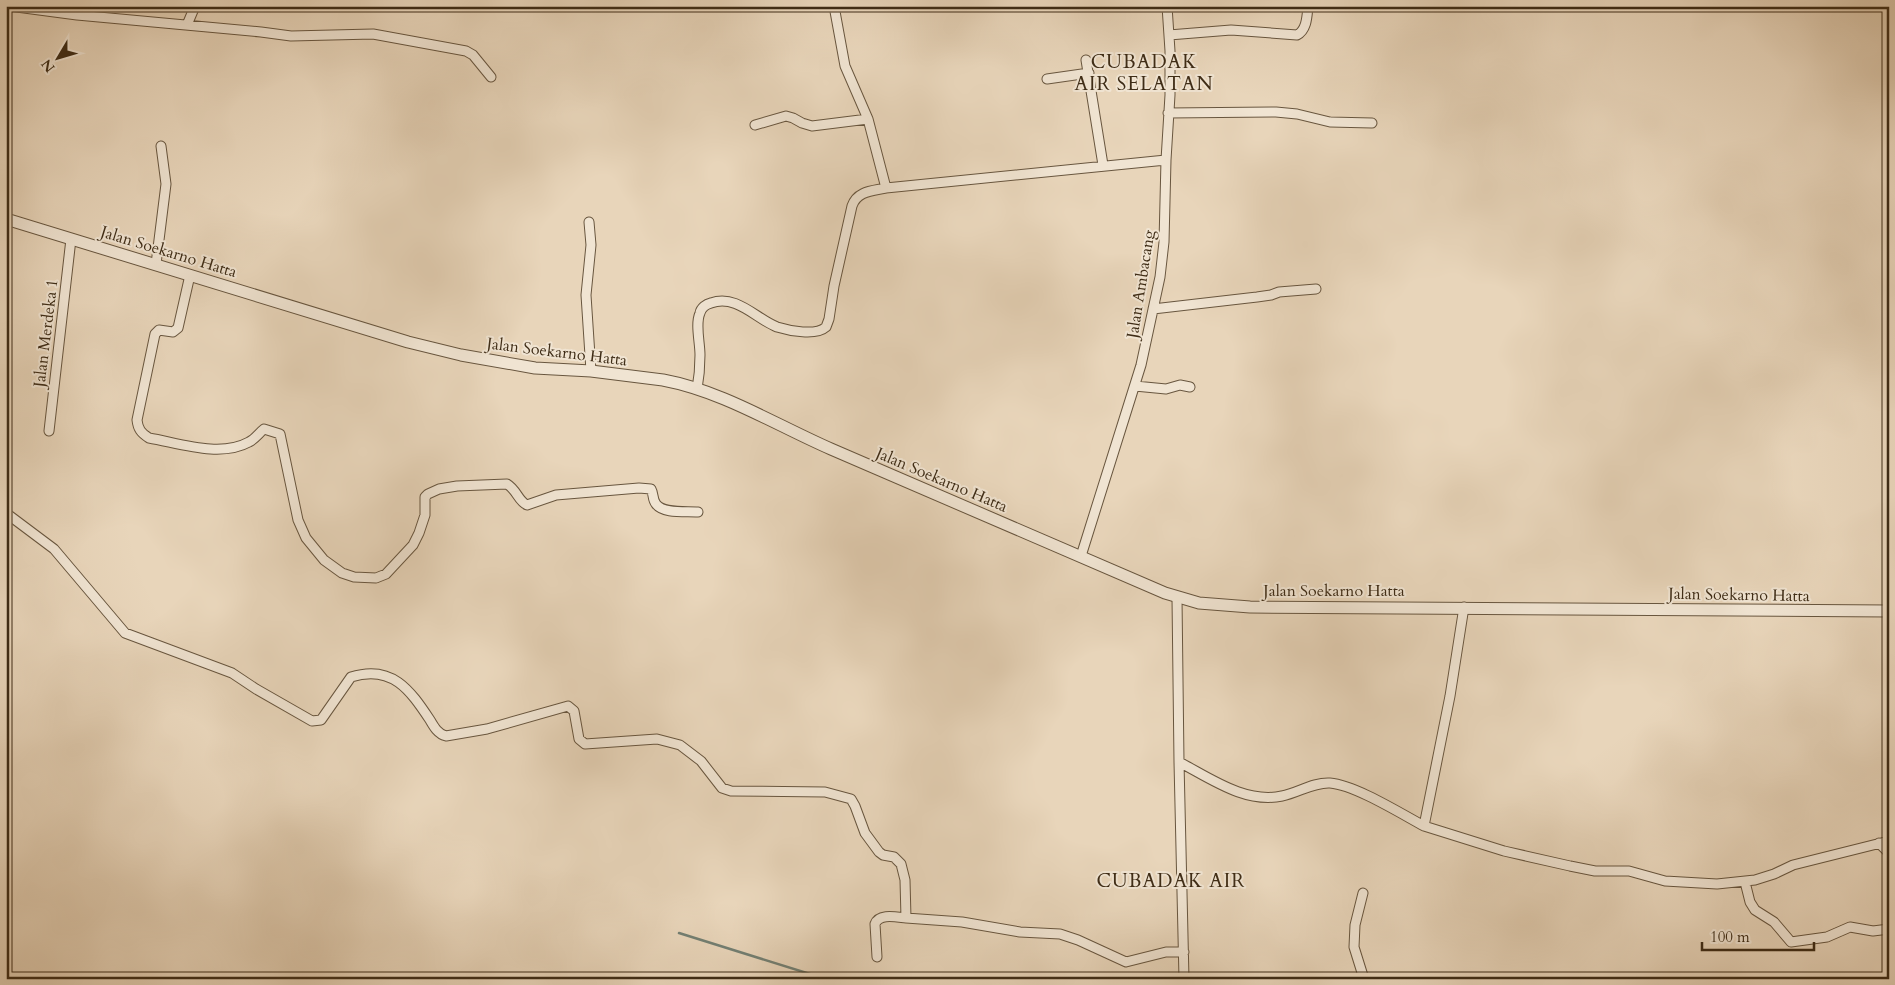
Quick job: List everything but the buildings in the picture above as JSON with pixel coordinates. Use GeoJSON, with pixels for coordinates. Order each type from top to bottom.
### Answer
{"type":"FeatureCollection","features":[{"type":"Feature","properties":{"kind":"street"},"geometry":{"type":"LineString","coordinates":[[9,6],[77,15],[291,36],[373,34],[466,51],[473,55],[491,77]]}},
{"type":"Feature","properties":{"kind":"street"},"geometry":{"type":"LineString","coordinates":[[187,25],[195,6]]}},
{"type":"Feature","properties":{"kind":"street"},"geometry":{"type":"LineString","coordinates":[[834,6],[848,75],[868,119],[886,188]]}},
{"type":"Feature","properties":{"kind":"street","name":"Jalan Ambacang"},"geometry":{"type":"LineString","coordinates":[[1081,556],[1135,386],[1153,309],[1164,242],[1170,95],[1170,35],[1167,6]]}},
{"type":"Feature","properties":{"kind":"street"},"geometry":{"type":"LineString","coordinates":[[1170,35],[1231,30],[1297,35],[1302,32],[1305,26],[1308,6]]}},
{"type":"Feature","properties":{"kind":"street"},"geometry":{"type":"LineString","coordinates":[[1086,60],[1103,165]]}},
{"type":"Feature","properties":{"kind":"street"},"geometry":{"type":"LineString","coordinates":[[1047,79],[1089,73]]}},
{"type":"Feature","properties":{"kind":"street"},"geometry":{"type":"LineString","coordinates":[[1168,113],[1276,112],[1298,114],[1330,122],[1372,123]]}},
{"type":"Feature","properties":{"kind":"street"},"geometry":{"type":"LineString","coordinates":[[755,125],[786,116],[802,124],[812,126],[868,119]]}},
{"type":"Feature","properties":{"kind":"street"},"geometry":{"type":"LineString","coordinates":[[156,264],[166,184],[162,146]]}},
{"type":"Feature","properties":{"kind":"street"},"geometry":{"type":"LineString","coordinates":[[697,389],[700,363],[700,312],[712,302],[736,303],[778,327],[795,330],[822,330],[826,327],[837,269],[854,200],[861,194],[886,188],[1166,160]]}},
{"type":"Feature","properties":{"kind":"street","name":"Jalan Soekarno Hatta"},"geometry":{"type":"LineString","coordinates":[[6,219],[408,342],[513,364],[663,380],[697,389],[1177,598],[1199,603],[1250,607],[1889,611]]}},
{"type":"Feature","properties":{"kind":"street"},"geometry":{"type":"LineString","coordinates":[[590,222],[592,245],[586,295],[591,371]]}},
{"type":"Feature","properties":{"kind":"street","name":"Jalan Merdeka 1"},"geometry":{"type":"LineString","coordinates":[[49,431],[71,239]]}},
{"type":"Feature","properties":{"kind":"street"},"geometry":{"type":"LineString","coordinates":[[190,275],[178,328],[173,332],[159,330],[155,334],[136,420],[138,428],[148,438],[202,448],[240,446],[252,441],[264,429],[280,434],[298,520],[306,538],[324,560],[342,573],[354,577],[376,578],[386,574],[413,545],[425,515],[425,497],[439,489],[457,486],[508,484],[514,488],[521,502],[527,505],[556,495],[639,488],[651,489],[654,494],[654,503],[660,508],[698,512]]}},
{"type":"Feature","properties":{"kind":"street"},"geometry":{"type":"LineString","coordinates":[[1153,309],[1264,296],[1279,292],[1316,289]]}},
{"type":"Feature","properties":{"kind":"street"},"geometry":{"type":"LineString","coordinates":[[1135,386],[1166,389],[1180,386],[1190,387]]}},
{"type":"Feature","properties":{"kind":"street"},"geometry":{"type":"LineString","coordinates":[[6,513],[54,549],[125,633],[227,670],[312,721],[321,720],[351,677],[372,673],[384,674],[396,680],[416,698],[441,735],[446,736],[487,729],[568,706],[574,711],[579,739],[586,744],[656,739],[680,745],[691,753],[726,790],[742,792],[825,792],[851,799],[856,806],[865,833],[879,852],[883,855],[897,858],[901,864],[905,880],[906,918]]}},
{"type":"Feature","properties":{"kind":"street"},"geometry":{"type":"LineString","coordinates":[[1177,598],[1184,979]]}},
{"type":"Feature","properties":{"kind":"street"},"geometry":{"type":"LineString","coordinates":[[1424,826],[1450,696],[1464,607]]}},
{"type":"Feature","properties":{"kind":"street"},"geometry":{"type":"LineString","coordinates":[[1179,762],[1237,792],[1254,797],[1274,798],[1292,794],[1314,785],[1339,784],[1363,794],[1424,826],[1504,851],[1595,871],[1629,871],[1676,882],[1717,884],[1745,882],[1774,874],[1793,865],[1889,841]]}},
{"type":"Feature","properties":{"kind":"street"},"geometry":{"type":"LineString","coordinates":[[1879,843],[1889,853]]}},
{"type":"Feature","properties":{"kind":"street"},"geometry":{"type":"LineString","coordinates":[[1745,882],[1750,902],[1755,910],[1774,922],[1791,942],[1827,938],[1850,927],[1873,931],[1889,929]]}},
{"type":"Feature","properties":{"kind":"street"},"geometry":{"type":"LineString","coordinates":[[1363,893],[1355,925],[1354,947],[1364,979]]}},
{"type":"Feature","properties":{"kind":"street"},"geometry":{"type":"LineString","coordinates":[[877,957],[875,924],[881,917],[962,922],[1020,932],[1060,934],[1078,940],[1126,962],[1166,952],[1184,952]]}},
{"type":"Feature","properties":{"kind":"waterway"},"geometry":{"type":"LineString","coordinates":[[679,933],[826,979]]}},
{"type":"Feature","properties":{"kind":"district","name":"CUBADAK AIR SELATAN"},"geometry":{"type":"Point","coordinates":[1144,72]}},
{"type":"Feature","properties":{"kind":"district","name":"CUBADAK AIR"},"geometry":{"type":"Point","coordinates":[1171,880]}}]}
